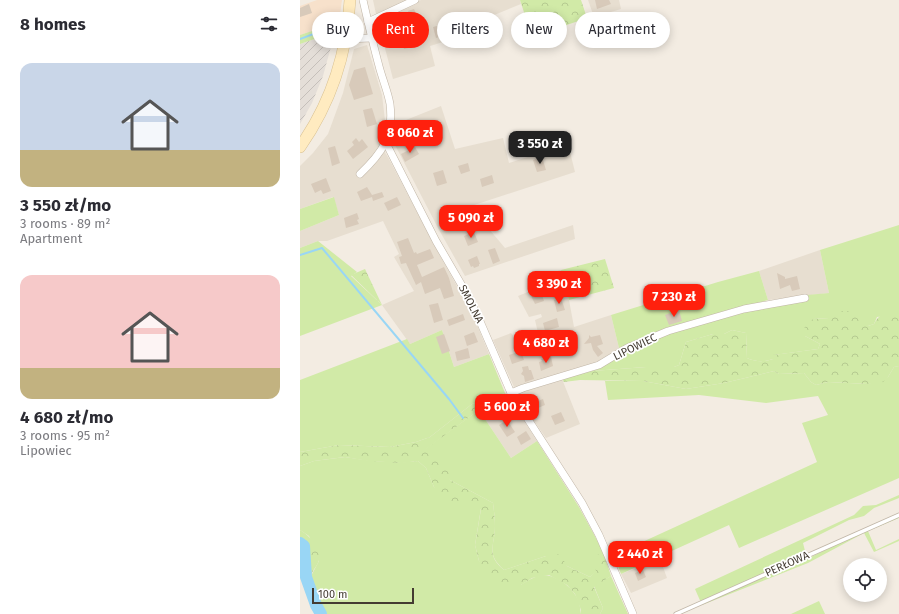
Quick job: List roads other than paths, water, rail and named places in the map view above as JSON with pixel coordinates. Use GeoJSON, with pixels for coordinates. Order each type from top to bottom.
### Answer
{"type":"FeatureCollection","features":[{"type":"Feature","properties":{"kind":"main road"},"geometry":{"type":"LineString","coordinates":[[349,12],[350,0]]}},
{"type":"Feature","properties":{"kind":"main road"},"geometry":{"type":"LineString","coordinates":[[300,147],[316,121],[332,88],[344,48]]}},
{"type":"Feature","properties":{"kind":"street"},"geometry":{"type":"LineString","coordinates":[[363,0],[372,38],[364,38]]}},
{"type":"Feature","properties":{"kind":"street"},"geometry":{"type":"LineString","coordinates":[[368,22],[415,0]]}},
{"type":"Feature","properties":{"kind":"street"},"geometry":{"type":"LineString","coordinates":[[360,174],[376,159],[386,143],[390,126],[390,104],[375,48]]}},
{"type":"Feature","properties":{"kind":"street","name":"SMOLNA"},"geometry":{"type":"LineString","coordinates":[[386,143],[436,241],[468,296],[511,393],[582,503],[599,535],[632,614]]}},
{"type":"Feature","properties":{"kind":"street","name":"LIPOWIEC"},"geometry":{"type":"LineString","coordinates":[[511,393],[599,365],[627,348],[668,331],[744,308],[805,298]]}},
{"type":"Feature","properties":{"kind":"lane","name":"PERŁOWA"},"geometry":{"type":"LineString","coordinates":[[676,614],[899,515]]}},
{"type":"Feature","properties":{"kind":"waterway"},"geometry":{"type":"LineString","coordinates":[[300,39],[312,34]]}},
{"type":"Feature","properties":{"kind":"waterway"},"geometry":{"type":"LineString","coordinates":[[300,255],[322,248],[449,399],[463,418]]}},
{"type":"Feature","properties":{"kind":"waterway"},"geometry":{"type":"LineString","coordinates":[[300,543],[304,546],[306,577],[316,605],[321,614]]}}]}
